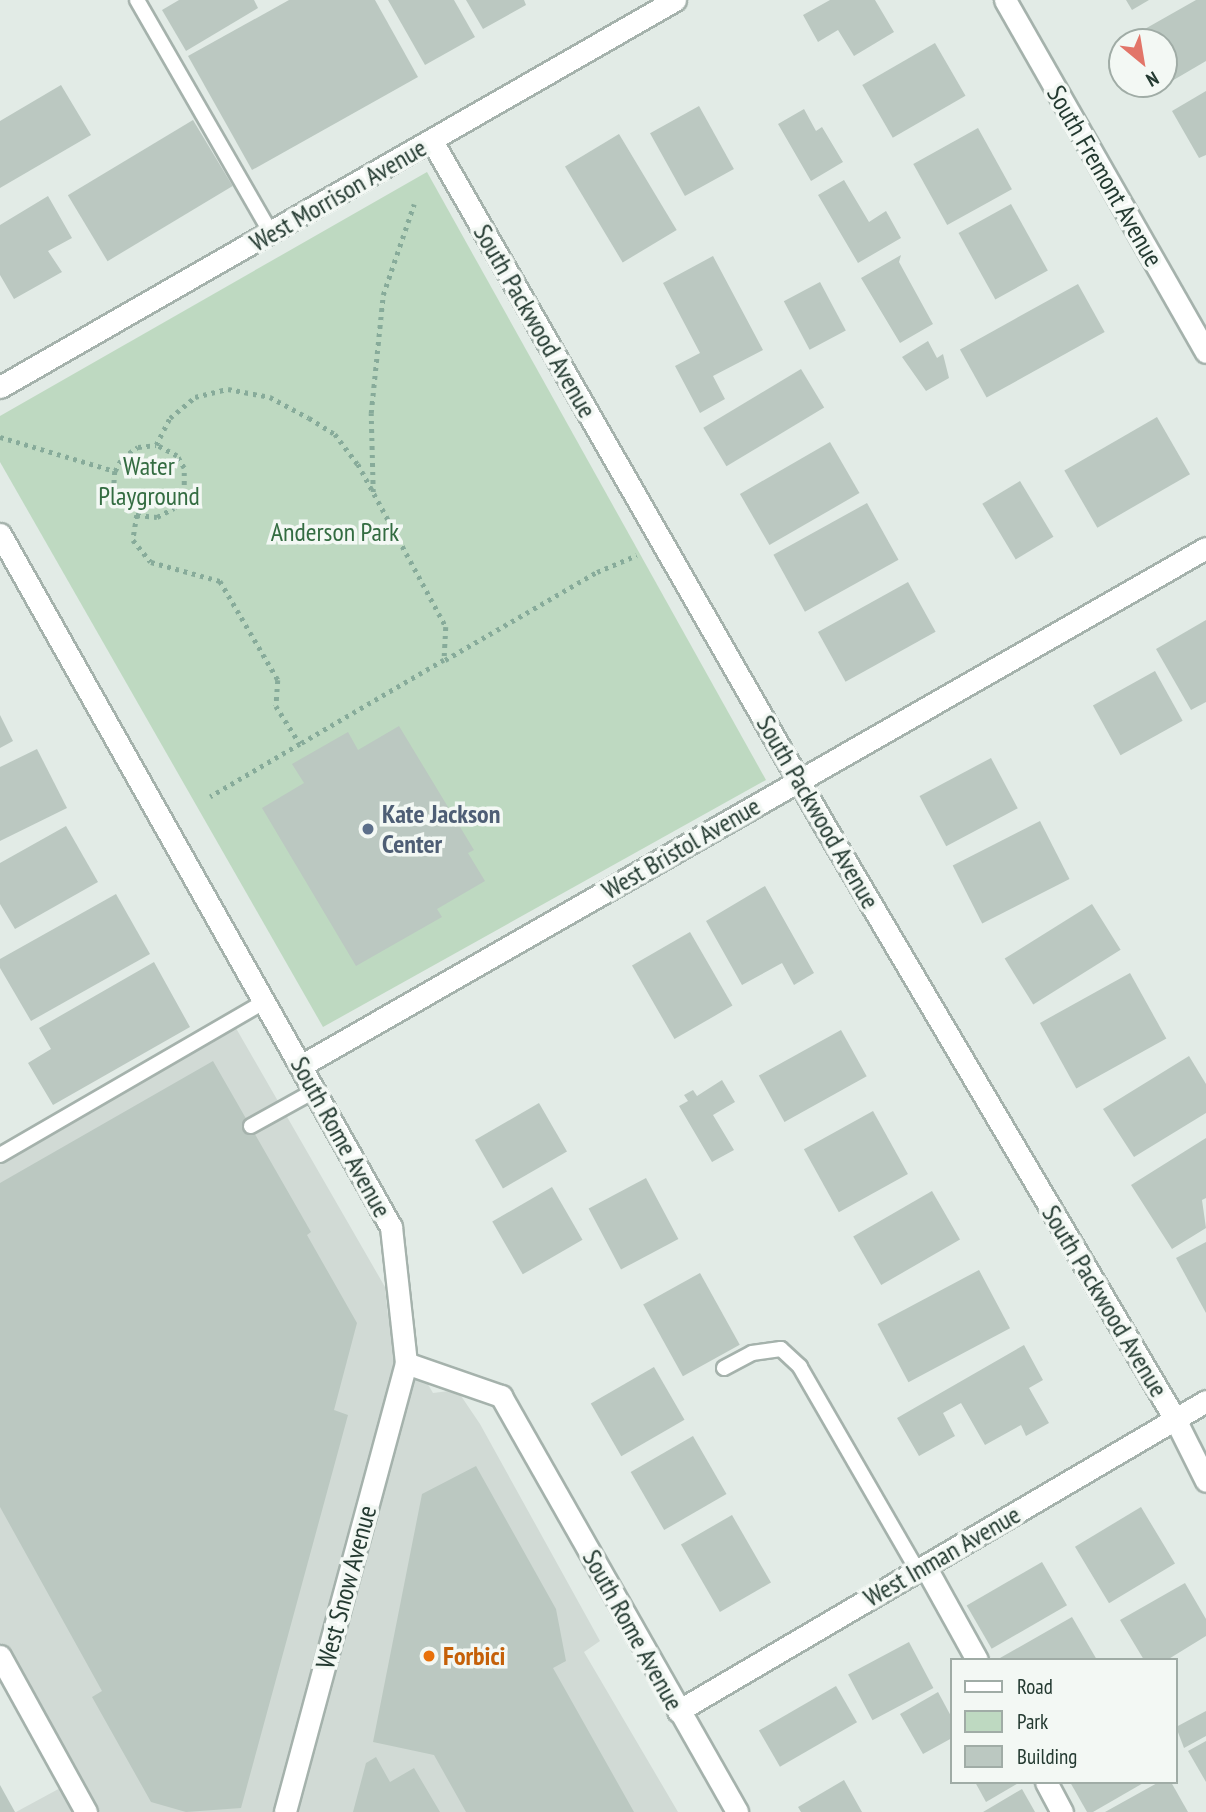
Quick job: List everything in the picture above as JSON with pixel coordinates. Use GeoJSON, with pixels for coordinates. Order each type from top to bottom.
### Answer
{"type":"FeatureCollection","features":[{"type":"Feature","properties":{"kind":"street","name":"West Morrison Avenue"},"geometry":{"type":"LineString","coordinates":[[0,387],[676,0]]}},
{"type":"Feature","properties":{"kind":"street","name":"South Fremont Avenue"},"geometry":{"type":"LineString","coordinates":[[1005,0],[1206,352]]}},
{"type":"Feature","properties":{"kind":"street","name":"South Packwood Avenue"},"geometry":{"type":"LineString","coordinates":[[432,141],[799,781],[1175,1419],[1206,1481]]}},
{"type":"Feature","properties":{"kind":"street","name":"South Rome Avenue"},"geometry":{"type":"LineString","coordinates":[[0,534],[266,1001],[391,1227],[406,1363],[501,1396],[737,1812]]}},
{"type":"Feature","properties":{"kind":"street","name":"West Bristol Avenue"},"geometry":{"type":"LineString","coordinates":[[302,1065],[1206,548]]}},
{"type":"Feature","properties":{"kind":"street","name":"West Snow Avenue"},"geometry":{"type":"LineString","coordinates":[[285,1812],[406,1363]]}},
{"type":"Feature","properties":{"kind":"street","name":"West Inman Avenue"},"geometry":{"type":"LineString","coordinates":[[678,1711],[1206,1401]]}},
{"type":"Feature","properties":{"kind":"street"},"geometry":{"type":"LineString","coordinates":[[921,1568],[976,1658]]}},
{"type":"Feature","properties":{"kind":"street"},"geometry":{"type":"LineString","coordinates":[[0,1656],[86,1812]]}},
{"type":"Feature","properties":{"kind":"street"},"geometry":{"type":"LineString","coordinates":[[1047,1784],[1062,1812]]}},
{"type":"Feature","properties":{"kind":"lane"},"geometry":{"type":"LineString","coordinates":[[140,1],[271,233]]}},
{"type":"Feature","properties":{"kind":"lane"},"geometry":{"type":"LineString","coordinates":[[0,1155],[266,1001]]}},
{"type":"Feature","properties":{"kind":"lane"},"geometry":{"type":"LineString","coordinates":[[251,1126],[316,1090]]}},
{"type":"Feature","properties":{"kind":"lane"},"geometry":{"type":"LineString","coordinates":[[724,1368],[752,1353],[781,1349],[800,1367],[921,1568]]}},
{"type":"Feature","properties":{"kind":"path"},"geometry":{"type":"LineString","coordinates":[[373,493],[371,413],[383,295],[414,204]]}},
{"type":"Feature","properties":{"kind":"path"},"geometry":{"type":"LineString","coordinates":[[156,445],[170,418],[195,397],[228,389],[270,397],[335,434],[373,493],[446,626],[444,660]]}},
{"type":"Feature","properties":{"kind":"path"},"geometry":{"type":"LineString","coordinates":[[0,437],[115,471]]}},
{"type":"Feature","properties":{"kind":"path"},"geometry":{"type":"LineString","coordinates":[[156,445],[177,456],[184,468],[184,492],[174,508],[157,517],[137,515],[122,504],[114,487],[115,471],[122,458],[138,446],[156,445]]}},
{"type":"Feature","properties":{"kind":"path"},"geometry":{"type":"LineString","coordinates":[[137,515],[133,540],[151,562],[220,581],[278,680],[276,706],[300,744]]}},
{"type":"Feature","properties":{"kind":"path"},"geometry":{"type":"LineString","coordinates":[[209,797],[597,572],[642,553]]}},
{"type":"Feature","properties":{"kind":"shaded area"},"geometry":{"type":"Polygon","coordinates":[[[233,1023],[385,1287],[388,1316],[433,1393],[457,1390],[480,1424],[600,1641],[584,1652],[678,1812],[16,1812],[64,1786],[0,1649],[0,1156],[233,1023]]]}},
{"type":"Feature","properties":{"kind":"green space","name":"Anderson Park"},"geometry":{"type":"Polygon","coordinates":[[[427,172],[766,780],[323,1027],[0,462],[0,416],[427,172]]]}},
{"type":"Feature","properties":{"kind":"building"},"geometry":{"type":"Polygon","coordinates":[[[179,0],[254,0],[258,8],[186,51],[162,10],[179,0]]]}},
{"type":"Feature","properties":{"kind":"building"},"geometry":{"type":"Polygon","coordinates":[[[289,0],[375,0],[418,77],[252,170],[188,56],[289,0]]]}},
{"type":"Feature","properties":{"kind":"building"},"geometry":{"type":"Polygon","coordinates":[[[388,0],[454,0],[475,37],[425,65],[388,0]]]}},
{"type":"Feature","properties":{"kind":"building"},"geometry":{"type":"Polygon","coordinates":[[[466,0],[524,0],[526,5],[483,29],[466,0]]]}},
{"type":"Feature","properties":{"kind":"building"},"geometry":{"type":"Polygon","coordinates":[[[830,0],[875,0],[894,32],[854,56],[838,30],[818,42],[803,15],[830,0]]]}},
{"type":"Feature","properties":{"kind":"building"},"geometry":{"type":"Polygon","coordinates":[[[1126,0],[1149,0],[1132,10],[1126,0]]]}},
{"type":"Feature","properties":{"kind":"building"},"geometry":{"type":"Polygon","coordinates":[[[1196,0],[1206,0],[1206,61],[1178,77],[1178,28],[1147,28],[1196,0]]]}},
{"type":"Feature","properties":{"kind":"building"},"geometry":{"type":"Polygon","coordinates":[[[935,43],[966,96],[893,138],[862,85],[935,43]]]}},
{"type":"Feature","properties":{"kind":"building"},"geometry":{"type":"Polygon","coordinates":[[[61,85],[91,135],[0,188],[0,121],[61,85]]]}},
{"type":"Feature","properties":{"kind":"building"},"geometry":{"type":"Polygon","coordinates":[[[1206,91],[1206,155],[1199,158],[1172,111],[1206,91]]]}},
{"type":"Feature","properties":{"kind":"building"},"geometry":{"type":"Polygon","coordinates":[[[699,106],[734,169],[685,196],[650,133],[699,106]]]}},
{"type":"Feature","properties":{"kind":"building"},"geometry":{"type":"Polygon","coordinates":[[[804,109],[816,131],[822,127],[843,162],[811,181],[778,124],[804,109]]]}},
{"type":"Feature","properties":{"kind":"building"},"geometry":{"type":"Polygon","coordinates":[[[193,120],[233,186],[108,261],[68,195],[193,120]]]}},
{"type":"Feature","properties":{"kind":"building"},"geometry":{"type":"Polygon","coordinates":[[[978,128],[1012,189],[947,225],[913,164],[978,128]]]}},
{"type":"Feature","properties":{"kind":"building"},"geometry":{"type":"Polygon","coordinates":[[[619,134],[677,230],[623,262],[565,166],[619,134]]]}},
{"type":"Feature","properties":{"kind":"building"},"geometry":{"type":"Polygon","coordinates":[[[844,180],[869,222],[886,211],[901,238],[858,263],[818,195],[844,180]]]}},
{"type":"Feature","properties":{"kind":"building"},"geometry":{"type":"Polygon","coordinates":[[[48,196],[72,238],[48,251],[62,272],[14,299],[0,275],[0,225],[48,196]]]}},
{"type":"Feature","properties":{"kind":"building"},"geometry":{"type":"Polygon","coordinates":[[[1011,204],[1048,270],[995,300],[959,233],[1011,204]]]}},
{"type":"Feature","properties":{"kind":"building"},"geometry":{"type":"Polygon","coordinates":[[[901,255],[899,262],[933,324],[900,343],[861,278],[901,255]]]}},
{"type":"Feature","properties":{"kind":"building"},"geometry":{"type":"Polygon","coordinates":[[[713,256],[763,350],[713,376],[725,399],[700,413],[675,366],[700,353],[663,283],[713,256]]]}},
{"type":"Feature","properties":{"kind":"building"},"geometry":{"type":"Polygon","coordinates":[[[820,282],[846,331],[810,350],[784,301],[820,282]]]}},
{"type":"Feature","properties":{"kind":"building"},"geometry":{"type":"Polygon","coordinates":[[[1078,284],[1105,332],[987,398],[960,349],[1078,284]]]}},
{"type":"Feature","properties":{"kind":"building"},"geometry":{"type":"Polygon","coordinates":[[[928,341],[937,358],[943,354],[949,378],[926,391],[902,357],[928,341]]]}},
{"type":"Feature","properties":{"kind":"building"},"geometry":{"type":"Polygon","coordinates":[[[801,369],[824,408],[726,466],[703,428],[801,369]]]}},
{"type":"Feature","properties":{"kind":"building"},"geometry":{"type":"Polygon","coordinates":[[[1157,417],[1190,474],[1097,528],[1064,470],[1157,417]]]}},
{"type":"Feature","properties":{"kind":"building"},"geometry":{"type":"Polygon","coordinates":[[[830,442],[860,493],[769,545],[740,494],[830,442]]]}},
{"type":"Feature","properties":{"kind":"building"},"geometry":{"type":"Polygon","coordinates":[[[1020,481],[1053,537],[1016,559],[982,504],[1020,481]]]}},
{"type":"Feature","properties":{"kind":"building"},"geometry":{"type":"Polygon","coordinates":[[[867,503],[899,560],[805,612],[773,555],[867,503]]]}},
{"type":"Feature","properties":{"kind":"building"},"geometry":{"type":"Polygon","coordinates":[[[908,582],[936,632],[846,682],[818,632],[908,582]]]}},
{"type":"Feature","properties":{"kind":"building"},"geometry":{"type":"Polygon","coordinates":[[[1206,620],[1206,702],[1191,710],[1156,649],[1206,620]]]}},
{"type":"Feature","properties":{"kind":"building"},"geometry":{"type":"Polygon","coordinates":[[[1155,671],[1183,721],[1121,755],[1093,705],[1155,671]]]}},
{"type":"Feature","properties":{"kind":"building"},"geometry":{"type":"Polygon","coordinates":[[[0,715],[13,741],[0,748],[0,715]]]}},
{"type":"Feature","properties":{"kind":"building","name":"Kate Jackson Center"},"geometry":{"type":"Polygon","coordinates":[[[399,726],[474,850],[468,853],[485,881],[437,909],[442,917],[356,966],[262,808],[304,783],[292,764],[348,732],[358,750],[399,726]]]}},
{"type":"Feature","properties":{"kind":"building"},"geometry":{"type":"Polygon","coordinates":[[[37,749],[67,808],[0,841],[0,767],[37,749]]]}},
{"type":"Feature","properties":{"kind":"building"},"geometry":{"type":"Polygon","coordinates":[[[991,758],[1018,808],[946,846],[919,796],[991,758]]]}},
{"type":"Feature","properties":{"kind":"building"},"geometry":{"type":"Polygon","coordinates":[[[1040,821],[1070,879],[982,923],[953,865],[1040,821]]]}},
{"type":"Feature","properties":{"kind":"building"},"geometry":{"type":"Polygon","coordinates":[[[66,826],[98,882],[15,929],[0,904],[0,863],[66,826]]]}},
{"type":"Feature","properties":{"kind":"building"},"geometry":{"type":"Polygon","coordinates":[[[765,886],[814,973],[794,985],[782,963],[742,985],[706,921],[765,886]]]}},
{"type":"Feature","properties":{"kind":"building"},"geometry":{"type":"Polygon","coordinates":[[[116,894],[150,954],[31,1021],[0,968],[0,959],[116,894]]]}},
{"type":"Feature","properties":{"kind":"building"},"geometry":{"type":"Polygon","coordinates":[[[1092,904],[1121,950],[1033,1004],[1005,959],[1092,904]]]}},
{"type":"Feature","properties":{"kind":"building"},"geometry":{"type":"Polygon","coordinates":[[[690,932],[732,1006],[674,1039],[632,966],[690,932]]]}},
{"type":"Feature","properties":{"kind":"building"},"geometry":{"type":"Polygon","coordinates":[[[154,962],[190,1027],[53,1105],[28,1063],[51,1049],[39,1028],[154,962]]]}},
{"type":"Feature","properties":{"kind":"building"},"geometry":{"type":"Polygon","coordinates":[[[1130,973],[1166,1039],[1076,1089],[1040,1023],[1130,973]]]}},
{"type":"Feature","properties":{"kind":"building"},"geometry":{"type":"Polygon","coordinates":[[[841,1030],[867,1076],[784,1122],[759,1076],[841,1030]]]}},
{"type":"Feature","properties":{"kind":"building"},"geometry":{"type":"Polygon","coordinates":[[[1189,1056],[1206,1084],[1206,1113],[1134,1157],[1103,1109],[1189,1056]]]}},
{"type":"Feature","properties":{"kind":"building"},"geometry":{"type":"Polygon","coordinates":[[[213,1061],[311,1232],[307,1235],[357,1323],[334,1410],[348,1415],[241,1808],[186,1812],[151,1802],[92,1697],[102,1691],[0,1507],[0,1183],[213,1061]]]}},
{"type":"Feature","properties":{"kind":"building"},"geometry":{"type":"Polygon","coordinates":[[[722,1080],[735,1102],[713,1115],[734,1150],[712,1162],[679,1106],[688,1101],[684,1095],[693,1090],[697,1096],[722,1080]]]}},
{"type":"Feature","properties":{"kind":"building"},"geometry":{"type":"Polygon","coordinates":[[[539,1103],[567,1151],[503,1188],[475,1140],[539,1103]]]}},
{"type":"Feature","properties":{"kind":"building"},"geometry":{"type":"Polygon","coordinates":[[[873,1111],[908,1174],[839,1212],[804,1149],[873,1111]]]}},
{"type":"Feature","properties":{"kind":"building"},"geometry":{"type":"Polygon","coordinates":[[[1206,1138],[1206,1198],[1202,1200],[1206,1228],[1172,1249],[1131,1185],[1206,1138]]]}},
{"type":"Feature","properties":{"kind":"building"},"geometry":{"type":"Polygon","coordinates":[[[646,1178],[678,1239],[621,1269],[589,1209],[646,1178]]]}},
{"type":"Feature","properties":{"kind":"building"},"geometry":{"type":"Polygon","coordinates":[[[552,1187],[582,1240],[523,1274],[492,1222],[552,1187]]]}},
{"type":"Feature","properties":{"kind":"building"},"geometry":{"type":"Polygon","coordinates":[[[932,1191],[960,1239],[881,1285],[853,1236],[932,1191]]]}},
{"type":"Feature","properties":{"kind":"building"},"geometry":{"type":"Polygon","coordinates":[[[1206,1242],[1206,1313],[1176,1258],[1206,1242]]]}},
{"type":"Feature","properties":{"kind":"building"},"geometry":{"type":"Polygon","coordinates":[[[979,1270],[1010,1328],[908,1382],[877,1324],[979,1270]]]}},
{"type":"Feature","properties":{"kind":"building"},"geometry":{"type":"Polygon","coordinates":[[[700,1273],[740,1345],[683,1376],[643,1305],[700,1273]]]}},
{"type":"Feature","properties":{"kind":"building"},"geometry":{"type":"Polygon","coordinates":[[[1024,1345],[1043,1380],[1029,1388],[1049,1423],[1026,1436],[1021,1425],[985,1445],[961,1403],[943,1413],[955,1436],[919,1456],[897,1418],[1024,1345]]]}},
{"type":"Feature","properties":{"kind":"building"},"geometry":{"type":"Polygon","coordinates":[[[654,1367],[684,1420],[621,1456],[591,1404],[654,1367]]]}},
{"type":"Feature","properties":{"kind":"building"},"geometry":{"type":"Polygon","coordinates":[[[693,1436],[726,1494],[664,1530],[631,1472],[693,1436]]]}},
{"type":"Feature","properties":{"kind":"building"},"geometry":{"type":"Polygon","coordinates":[[[476,1466],[556,1609],[566,1661],[553,1668],[634,1812],[466,1812],[434,1755],[373,1742],[422,1494],[476,1466]]]}},
{"type":"Feature","properties":{"kind":"building"},"geometry":{"type":"Polygon","coordinates":[[[1141,1507],[1175,1564],[1109,1603],[1075,1547],[1141,1507]]]}},
{"type":"Feature","properties":{"kind":"building"},"geometry":{"type":"Polygon","coordinates":[[[732,1515],[771,1583],[720,1612],[681,1544],[732,1515]]]}},
{"type":"Feature","properties":{"kind":"building"},"geometry":{"type":"Polygon","coordinates":[[[1042,1562],[1067,1605],[992,1649],[967,1606],[1042,1562]]]}},
{"type":"Feature","properties":{"kind":"building"},"geometry":{"type":"Polygon","coordinates":[[[1185,1583],[1206,1619],[1206,1636],[1170,1658],[1143,1658],[1120,1620],[1185,1583]]]}},
{"type":"Feature","properties":{"kind":"building"},"geometry":{"type":"Polygon","coordinates":[[[1072,1617],[1096,1658],[1000,1658],[1072,1617]]]}},
{"type":"Feature","properties":{"kind":"building"},"geometry":{"type":"Polygon","coordinates":[[[909,1642],[933,1688],[872,1720],[848,1674],[909,1642]]]}},
{"type":"Feature","properties":{"kind":"building"},"geometry":{"type":"Polygon","coordinates":[[[836,1686],[857,1722],[780,1767],[759,1730],[836,1686]]]}},
{"type":"Feature","properties":{"kind":"building"},"geometry":{"type":"Polygon","coordinates":[[[938,1692],[950,1714],[950,1739],[923,1754],[900,1714],[938,1692]]]}},
{"type":"Feature","properties":{"kind":"building"},"geometry":{"type":"Polygon","coordinates":[[[1206,1711],[1206,1736],[1184,1748],[1178,1726],[1206,1711]]]}},
{"type":"Feature","properties":{"kind":"building"},"geometry":{"type":"Polygon","coordinates":[[[1206,1741],[1206,1782],[1188,1751],[1206,1741]]]}},
{"type":"Feature","properties":{"kind":"building"},"geometry":{"type":"Polygon","coordinates":[[[376,1757],[390,1782],[414,1768],[440,1812],[353,1812],[366,1763],[376,1757]]]}},
{"type":"Feature","properties":{"kind":"building"},"geometry":{"type":"Polygon","coordinates":[[[844,1780],[862,1812],[801,1812],[798,1807],[844,1780]]]}},
{"type":"Feature","properties":{"kind":"building"},"geometry":{"type":"Polygon","coordinates":[[[976,1784],[1017,1784],[986,1802],[976,1784]]]}},
{"type":"Feature","properties":{"kind":"building"},"geometry":{"type":"Polygon","coordinates":[[[1071,1784],[1142,1784],[1093,1812],[1087,1812],[1071,1784]]]}},
{"type":"Feature","properties":{"kind":"building"},"geometry":{"type":"Polygon","coordinates":[[[1155,1784],[1172,1784],[1188,1812],[1105,1812],[1155,1784]]]}},
{"type":"Feature","properties":{"kind":"building"},"geometry":{"type":"Polygon","coordinates":[[[0,1785],[15,1812],[0,1812],[0,1785]]]}},
{"type":"Feature","properties":{"kind":"building"},"geometry":{"type":"Polygon","coordinates":[[[1022,1789],[1035,1812],[983,1812],[1022,1789]]]}},
{"type":"Feature","properties":{"kind":"place","name":"Kate Jackson Center"},"geometry":{"type":"Point","coordinates":[368,829]}},
{"type":"Feature","properties":{"kind":"place","name":"Forbici"},"geometry":{"type":"Point","coordinates":[429,1656]}},
{"type":"Feature","properties":{"kind":"park label","name":"Water Playground"},"geometry":{"type":"Point","coordinates":[149,481]}}]}
